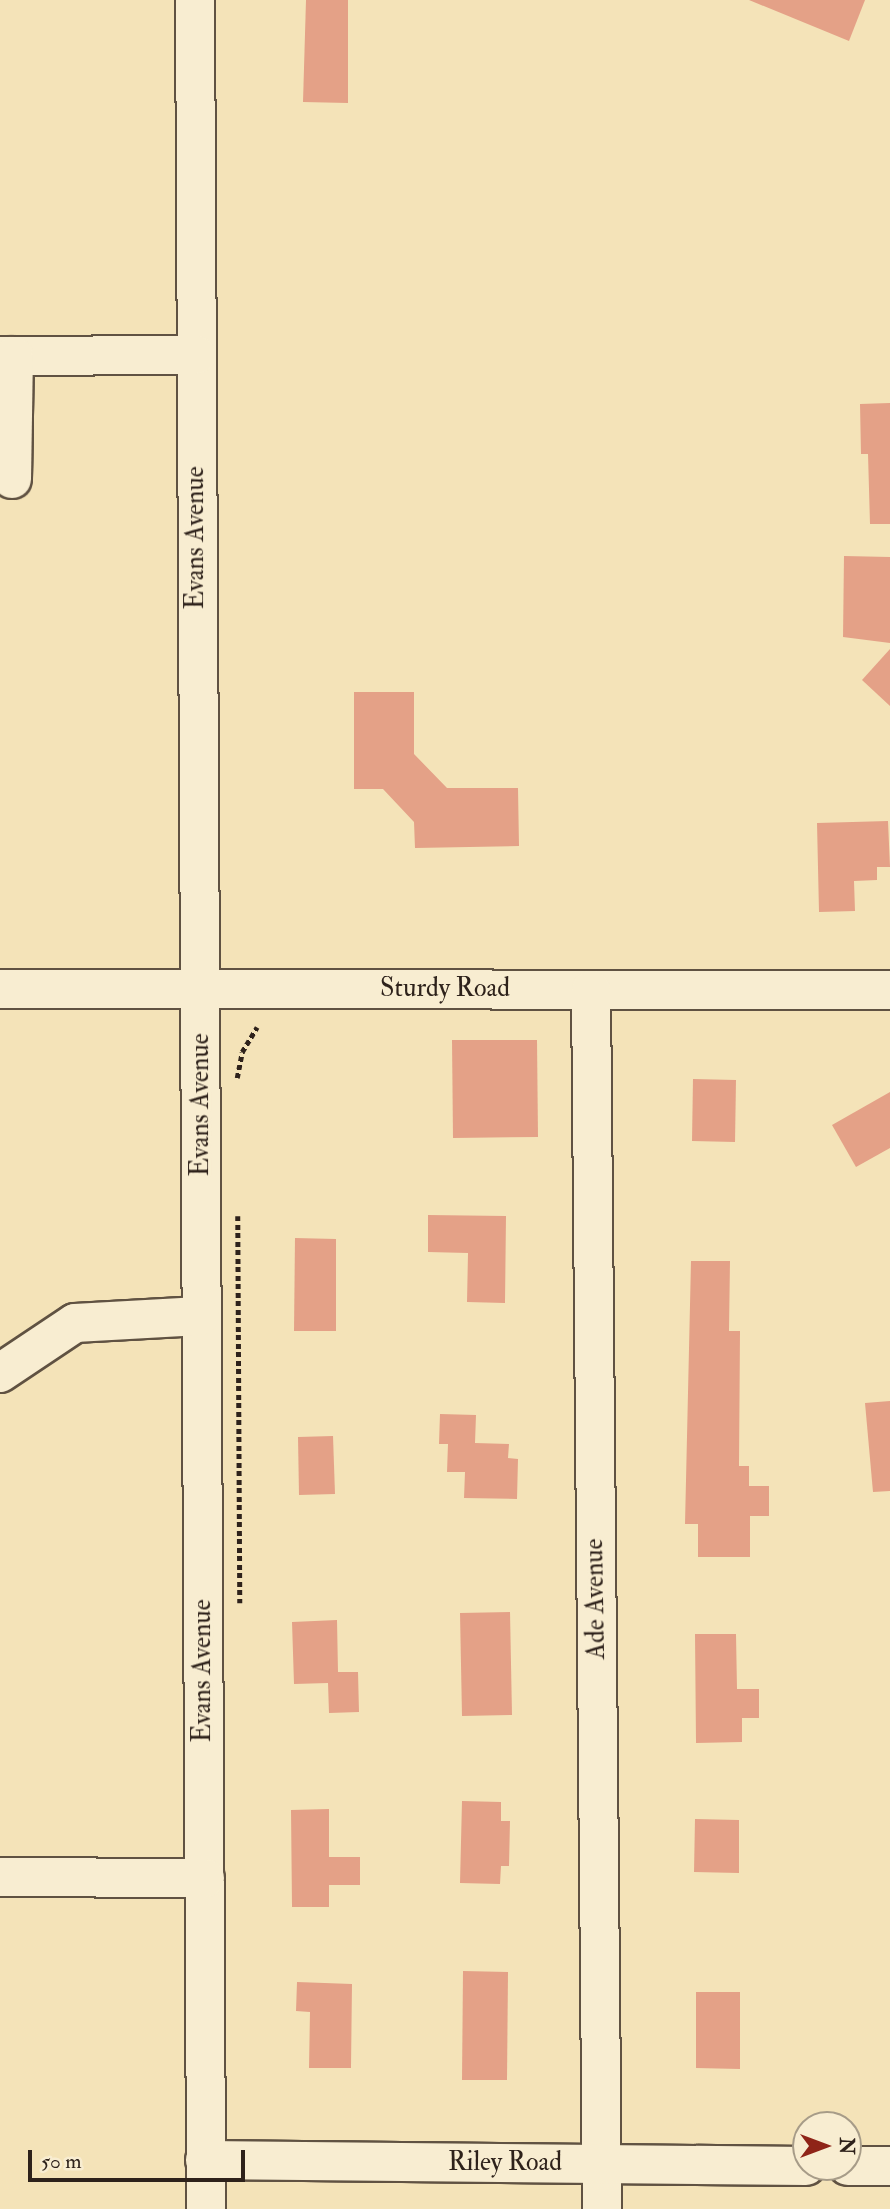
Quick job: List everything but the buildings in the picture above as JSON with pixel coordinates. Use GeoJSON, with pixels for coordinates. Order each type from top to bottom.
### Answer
{"type":"FeatureCollection","features":[{"type":"Feature","properties":{"kind":"street","name":"Evans Avenue"},"geometry":{"type":"LineString","coordinates":[[195,0],[206,2209]]}},
{"type":"Feature","properties":{"kind":"street"},"geometry":{"type":"LineString","coordinates":[[12,479],[7,356],[196,355]]}},
{"type":"Feature","properties":{"kind":"street","name":"Sturdy Road"},"geometry":{"type":"LineString","coordinates":[[0,989],[890,990]]}},
{"type":"Feature","properties":{"kind":"street","name":"Ade Avenue"},"geometry":{"type":"LineString","coordinates":[[591,990],[602,2209]]}},
{"type":"Feature","properties":{"kind":"street"},"geometry":{"type":"LineString","coordinates":[[0,1373],[75,1323],[200,1316]]}},
{"type":"Feature","properties":{"kind":"street"},"geometry":{"type":"LineString","coordinates":[[0,1877],[205,1878]]}},
{"type":"Feature","properties":{"kind":"street","name":"Riley Road"},"geometry":{"type":"LineString","coordinates":[[205,2160],[792,2166]]}},
{"type":"Feature","properties":{"kind":"street"},"geometry":{"type":"LineString","coordinates":[[862,2166],[890,2166]]}}]}
